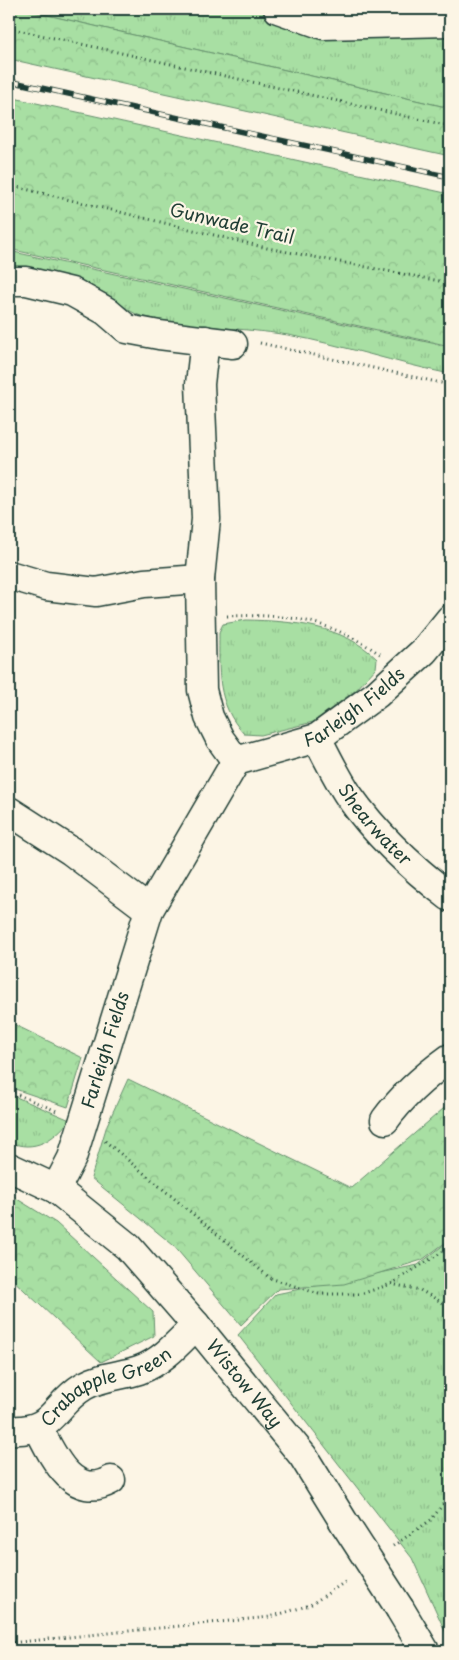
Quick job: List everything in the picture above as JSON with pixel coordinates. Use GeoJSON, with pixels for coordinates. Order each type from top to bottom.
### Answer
{"type":"FeatureCollection","features":[{"type":"Feature","properties":{"kind":"street"},"geometry":{"type":"LineString","coordinates":[[278,9],[323,25],[450,22]]}},
{"type":"Feature","properties":{"kind":"street"},"geometry":{"type":"LineString","coordinates":[[9,281],[26,281],[72,292],[106,312],[127,329],[159,336],[233,344]]}},
{"type":"Feature","properties":{"kind":"street"},"geometry":{"type":"LineString","coordinates":[[205,340],[200,384],[206,519],[200,579],[202,690],[209,717],[220,739],[236,761]]}},
{"type":"Feature","properties":{"kind":"street"},"geometry":{"type":"LineString","coordinates":[[9,575],[46,586],[96,592],[144,583],[200,579]]}},
{"type":"Feature","properties":{"kind":"street","name":"Farleigh Fields"},"geometry":{"type":"LineString","coordinates":[[56,1190],[72,1158],[149,910],[236,761],[317,738],[377,694],[424,652],[450,619]]}},
{"type":"Feature","properties":{"kind":"street","name":"Shearwater"},"geometry":{"type":"LineString","coordinates":[[317,738],[349,795],[381,835],[412,868],[450,897]]}},
{"type":"Feature","properties":{"kind":"street"},"geometry":{"type":"LineString","coordinates":[[9,811],[71,851],[149,910]]}},
{"type":"Feature","properties":{"kind":"street"},"geometry":{"type":"LineString","coordinates":[[385,1120],[411,1090],[430,1072],[450,1058]]}},
{"type":"Feature","properties":{"kind":"street","name":"Wistow Way"},"geometry":{"type":"LineString","coordinates":[[9,1167],[56,1190],[128,1247],[196,1325],[303,1456],[400,1608],[425,1651]]}},
{"type":"Feature","properties":{"kind":"street","name":"Crabapple Green"},"geometry":{"type":"LineString","coordinates":[[9,1430],[32,1430],[45,1424],[63,1404],[85,1386],[98,1380],[131,1373],[153,1364],[196,1325]]}},
{"type":"Feature","properties":{"kind":"street"},"geometry":{"type":"LineString","coordinates":[[38,1427],[54,1458],[71,1478],[92,1486],[102,1485],[111,1480]]}},
{"type":"Feature","properties":{"kind":"path"},"geometry":{"type":"LineString","coordinates":[[9,28],[450,126]]}},
{"type":"Feature","properties":{"kind":"path","name":"Gunwade Trail"},"geometry":{"type":"LineString","coordinates":[[9,185],[267,248],[450,283]]}},
{"type":"Feature","properties":{"kind":"path"},"geometry":{"type":"LineString","coordinates":[[233,344],[254,341],[450,384]]}},
{"type":"Feature","properties":{"kind":"path"},"geometry":{"type":"LineString","coordinates":[[202,615],[217,617],[258,615],[310,620],[354,637],[380,654],[401,672]]}},
{"type":"Feature","properties":{"kind":"path"},"geometry":{"type":"LineString","coordinates":[[9,1091],[60,1112]]}},
{"type":"Feature","properties":{"kind":"path"},"geometry":{"type":"LineString","coordinates":[[102,1139],[270,1278],[319,1294],[360,1294],[391,1284],[450,1247]]}},
{"type":"Feature","properties":{"kind":"path"},"geometry":{"type":"LineString","coordinates":[[391,1284],[420,1290],[450,1307]]}},
{"type":"Feature","properties":{"kind":"path"},"geometry":{"type":"LineString","coordinates":[[393,1546],[432,1520],[450,1495]]}},
{"type":"Feature","properties":{"kind":"path"},"geometry":{"type":"LineString","coordinates":[[9,1643],[270,1617],[310,1605],[348,1580]]}},
{"type":"Feature","properties":{"kind":"green space"},"geometry":{"type":"Polygon","coordinates":[[[9,9],[21,9],[450,108],[450,156],[9,59],[9,9]]]}},
{"type":"Feature","properties":{"kind":"green space"},"geometry":{"type":"Polygon","coordinates":[[[21,9],[450,9],[450,108],[21,9]]]}},
{"type":"Feature","properties":{"kind":"green space"},"geometry":{"type":"Polygon","coordinates":[[[9,97],[450,194],[450,346],[9,249],[9,97]]]}},
{"type":"Feature","properties":{"kind":"green space"},"geometry":{"type":"Polygon","coordinates":[[[9,251],[450,347],[450,374],[288,335],[178,323],[141,316],[132,312],[115,299],[84,284],[51,275],[16,269],[9,265],[9,251]]]}},
{"type":"Feature","properties":{"kind":"green space"},"geometry":{"type":"Polygon","coordinates":[[[246,620],[299,624],[333,632],[349,639],[377,659],[376,668],[356,690],[313,722],[261,735],[244,734],[228,711],[224,699],[220,674],[219,632],[223,624],[246,620]]]}},
{"type":"Feature","properties":{"kind":"green space"},"geometry":{"type":"Polygon","coordinates":[[[9,1022],[83,1058],[68,1107],[9,1087],[9,1022]]]}},
{"type":"Feature","properties":{"kind":"green space"},"geometry":{"type":"Polygon","coordinates":[[[128,1079],[351,1188],[450,1103],[450,1239],[422,1260],[344,1284],[278,1289],[241,1325],[173,1245],[91,1178],[107,1125],[128,1079]]]}},
{"type":"Feature","properties":{"kind":"green space"},"geometry":{"type":"Polygon","coordinates":[[[9,1094],[70,1120],[43,1143],[27,1146],[9,1142],[9,1094]]]}},
{"type":"Feature","properties":{"kind":"green space"},"geometry":{"type":"Polygon","coordinates":[[[9,1194],[56,1223],[153,1312],[154,1336],[101,1362],[9,1276],[9,1194]]]}},
{"type":"Feature","properties":{"kind":"green space"},"geometry":{"type":"Polygon","coordinates":[[[450,1240],[450,1642],[412,1558],[238,1335],[276,1294],[418,1265],[450,1240]]]}},
{"type":"Feature","properties":{"kind":"railway"},"geometry":{"type":"LineString","coordinates":[[9,81],[450,177]]}}]}
